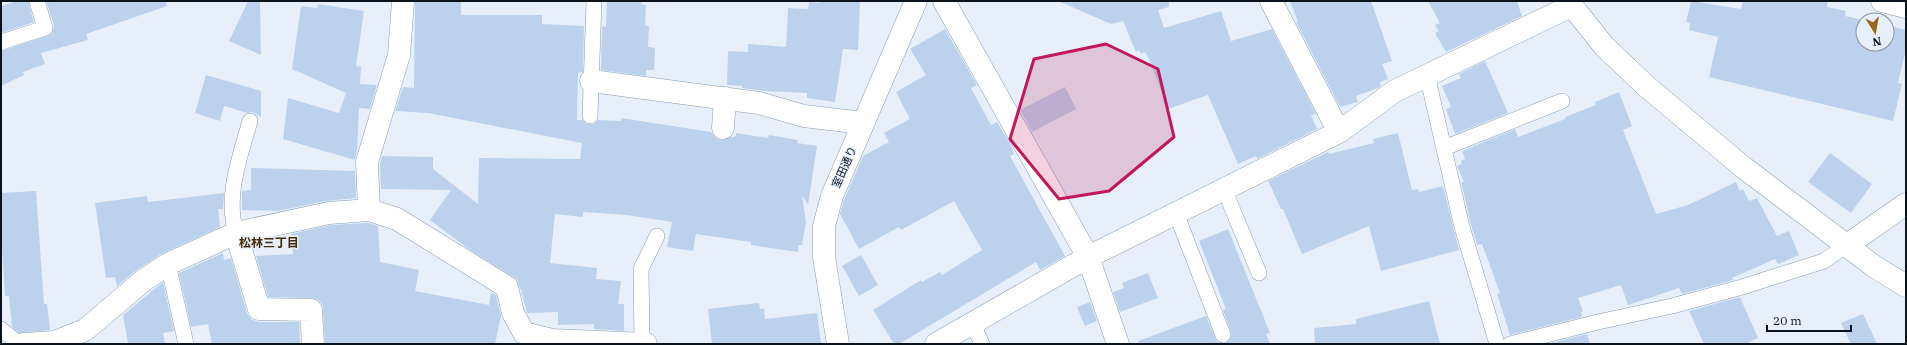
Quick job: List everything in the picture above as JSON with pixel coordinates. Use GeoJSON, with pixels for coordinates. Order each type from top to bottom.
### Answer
{"type":"FeatureCollection","features":[{"type":"Feature","properties":{"kind":"street"},"geometry":{"type":"LineString","coordinates":[[369,210],[367,162],[399,55],[403,1]]}},
{"type":"Feature","properties":{"kind":"street","name":"室田通り"},"geometry":{"type":"LineString","coordinates":[[838,344],[824,257],[824,226],[832,196],[916,1]]}},
{"type":"Feature","properties":{"kind":"street"},"geometry":{"type":"LineString","coordinates":[[944,1],[1088,257],[1118,344]]}},
{"type":"Feature","properties":{"kind":"street"},"geometry":{"type":"LineString","coordinates":[[1271,1],[1339,132]]}},
{"type":"Feature","properties":{"kind":"street"},"geometry":{"type":"LineString","coordinates":[[1882,1],[1906,7]]}},
{"type":"Feature","properties":{"kind":"street"},"geometry":{"type":"LineString","coordinates":[[936,344],[1088,257],[1339,132],[1395,91],[1570,4],[1604,46],[1646,86],[1743,167],[1875,267],[1906,286]]}},
{"type":"Feature","properties":{"kind":"street"},"geometry":{"type":"LineString","coordinates":[[591,82],[759,103],[804,116],[863,123]]}},
{"type":"Feature","properties":{"kind":"street"},"geometry":{"type":"LineString","coordinates":[[723,128],[725,98]]}},
{"type":"Feature","properties":{"kind":"street"},"geometry":{"type":"LineString","coordinates":[[1847,245],[1906,204]]}},
{"type":"Feature","properties":{"kind":"street"},"geometry":{"type":"LineString","coordinates":[[24,344],[55,342],[85,330],[144,280],[168,264],[236,233],[328,213],[369,210],[397,219],[507,287],[513,313],[524,333],[552,340],[644,343]]}},
{"type":"Feature","properties":{"kind":"street"},"geometry":{"type":"LineString","coordinates":[[236,233],[259,309],[311,310],[313,344]]}},
{"type":"Feature","properties":{"kind":"lane"},"geometry":{"type":"LineString","coordinates":[[1,42],[45,28],[37,1]]}},
{"type":"Feature","properties":{"kind":"lane"},"geometry":{"type":"LineString","coordinates":[[590,116],[594,1]]}},
{"type":"Feature","properties":{"kind":"lane"},"geometry":{"type":"LineString","coordinates":[[1427,75],[1462,227],[1497,344]]}},
{"type":"Feature","properties":{"kind":"lane"},"geometry":{"type":"LineString","coordinates":[[1444,148],[1562,101]]}},
{"type":"Feature","properties":{"kind":"lane"},"geometry":{"type":"LineString","coordinates":[[236,233],[233,224],[233,182],[250,120]]}},
{"type":"Feature","properties":{"kind":"lane"},"geometry":{"type":"LineString","coordinates":[[1224,189],[1259,273]]}},
{"type":"Feature","properties":{"kind":"lane"},"geometry":{"type":"LineString","coordinates":[[1176,213],[1223,335]]}},
{"type":"Feature","properties":{"kind":"lane"},"geometry":{"type":"LineString","coordinates":[[644,343],[641,270],[657,236]]}},
{"type":"Feature","properties":{"kind":"lane"},"geometry":{"type":"LineString","coordinates":[[1510,344],[1598,322],[1672,306],[1742,287],[1824,261],[1847,245]]}},
{"type":"Feature","properties":{"kind":"lane"},"geometry":{"type":"LineString","coordinates":[[168,264],[186,344]]}},
{"type":"Feature","properties":{"kind":"lane"},"geometry":{"type":"LineString","coordinates":[[973,324],[982,344]]}},
{"type":"Feature","properties":{"kind":"lane"},"geometry":{"type":"LineString","coordinates":[[1,329],[19,344]]}},
{"type":"Feature","properties":{"kind":"highlighted area"},"geometry":{"type":"Polygon","coordinates":[[[1106,44],[1158,69],[1174,137],[1109,191],[1059,199],[1010,139],[1034,59],[1106,44]]]}},
{"type":"Feature","properties":{"kind":"building"},"geometry":{"type":"Polygon","coordinates":[[[18,1],[28,1],[34,22],[1,33],[1,6],[18,1]]]}},
{"type":"Feature","properties":{"kind":"building"},"geometry":{"type":"Polygon","coordinates":[[[46,1],[166,1],[167,6],[86,34],[88,40],[41,53],[45,64],[23,72],[24,75],[1,86],[1,51],[52,34],[54,25],[46,1]]]}},
{"type":"Feature","properties":{"kind":"building"},"geometry":{"type":"Polygon","coordinates":[[[248,1],[260,1],[261,55],[229,41],[248,1]]]}},
{"type":"Feature","properties":{"kind":"building"},"geometry":{"type":"Polygon","coordinates":[[[415,1],[461,1],[461,15],[542,15],[542,24],[584,26],[583,72],[578,73],[577,120],[582,120],[586,124],[594,124],[598,120],[621,121],[621,118],[711,132],[716,138],[722,140],[736,136],[736,133],[768,138],[769,135],[798,140],[797,143],[817,146],[808,205],[802,195],[806,222],[802,245],[798,245],[798,252],[751,245],[751,242],[696,234],[693,251],[667,247],[672,222],[627,215],[583,212],[583,217],[555,214],[550,263],[597,268],[596,279],[621,281],[618,304],[624,304],[624,331],[594,329],[594,324],[558,325],[558,312],[527,313],[521,291],[524,292],[520,289],[517,279],[470,250],[430,220],[451,190],[381,189],[380,164],[382,156],[433,157],[433,169],[478,204],[479,158],[580,159],[582,143],[428,113],[395,111],[403,87],[414,88],[415,1]]]}},
{"type":"Feature","properties":{"kind":"building"},"geometry":{"type":"Polygon","coordinates":[[[607,1],[641,1],[641,4],[646,5],[645,26],[649,26],[648,47],[655,48],[654,70],[646,70],[646,76],[601,70],[602,26],[606,27],[607,1]]]}},
{"type":"Feature","properties":{"kind":"building"},"geometry":{"type":"Polygon","coordinates":[[[820,1],[860,1],[858,50],[843,49],[835,102],[807,98],[807,93],[764,91],[742,88],[742,86],[727,85],[728,51],[748,52],[748,44],[786,47],[788,8],[808,9],[809,2],[820,3],[820,1]]]}},
{"type":"Feature","properties":{"kind":"building"},"geometry":{"type":"Polygon","coordinates":[[[1058,1],[1169,1],[1169,7],[1158,10],[1164,28],[1221,11],[1231,41],[1272,29],[1316,114],[1311,115],[1317,129],[1257,159],[1256,156],[1238,164],[1208,95],[1168,109],[1149,59],[1145,52],[1141,54],[1139,50],[1136,52],[1123,21],[1111,24],[1058,1]]]}},
{"type":"Feature","properties":{"kind":"building"},"geometry":{"type":"Polygon","coordinates":[[[1290,1],[1371,1],[1392,61],[1382,64],[1388,79],[1380,82],[1381,86],[1378,88],[1356,96],[1358,102],[1340,107],[1296,22],[1298,22],[1290,1]]]}},
{"type":"Feature","properties":{"kind":"building"},"geometry":{"type":"Polygon","coordinates":[[[1428,1],[1517,1],[1522,16],[1446,52],[1435,33],[1439,31],[1435,25],[1440,23],[1428,1]]]}},
{"type":"Feature","properties":{"kind":"building"},"geometry":{"type":"Polygon","coordinates":[[[1691,1],[1741,9],[1743,1],[1828,1],[1827,7],[1846,11],[1845,16],[1855,18],[1855,52],[1895,52],[1895,27],[1906,30],[1906,49],[1898,83],[1902,84],[1893,121],[1709,77],[1718,37],[1689,30],[1690,23],[1686,22],[1691,1]]]}},
{"type":"Feature","properties":{"kind":"building"},"geometry":{"type":"Polygon","coordinates":[[[318,4],[364,11],[356,66],[361,67],[360,84],[377,85],[370,109],[359,108],[357,151],[355,160],[283,139],[288,98],[339,113],[346,93],[292,69],[301,6],[317,8],[318,4]]]}},
{"type":"Feature","properties":{"kind":"building"},"geometry":{"type":"Polygon","coordinates":[[[945,29],[977,85],[971,88],[991,125],[997,122],[1010,143],[1014,154],[1010,156],[1065,256],[1040,270],[1036,262],[899,344],[894,344],[873,310],[921,280],[922,282],[940,272],[942,275],[982,250],[954,201],[901,230],[899,227],[859,249],[840,214],[844,200],[863,156],[889,142],[884,133],[910,119],[896,92],[926,75],[910,49],[945,29]]]}},
{"type":"Feature","properties":{"kind":"building"},"geometry":{"type":"Polygon","coordinates":[[[1485,61],[1508,113],[1455,134],[1446,109],[1451,107],[1442,86],[1461,78],[1459,74],[1485,61]]]}},
{"type":"Feature","properties":{"kind":"building"},"geometry":{"type":"Polygon","coordinates":[[[206,75],[261,91],[261,117],[252,112],[247,113],[224,106],[220,121],[195,113],[206,75]]]}},
{"type":"Feature","properties":{"kind":"building"},"geometry":{"type":"Polygon","coordinates":[[[1065,87],[1076,109],[1032,132],[1020,110],[1065,87]]]}},
{"type":"Feature","properties":{"kind":"building"},"geometry":{"type":"Polygon","coordinates":[[[1619,92],[1632,126],[1623,130],[1656,214],[1688,205],[1736,182],[1740,191],[1743,189],[1749,201],[1757,198],[1777,236],[1789,231],[1799,255],[1778,264],[1775,259],[1732,278],[1733,280],[1682,294],[1679,288],[1628,305],[1621,285],[1578,298],[1583,311],[1581,312],[1582,317],[1510,335],[1497,294],[1500,293],[1482,244],[1477,245],[1471,225],[1461,182],[1464,182],[1457,166],[1462,164],[1461,161],[1465,159],[1462,151],[1515,129],[1518,137],[1565,119],[1565,117],[1596,105],[1595,102],[1619,92]]]}},
{"type":"Feature","properties":{"kind":"building"},"geometry":{"type":"Polygon","coordinates":[[[1398,133],[1412,190],[1418,189],[1419,192],[1443,186],[1459,250],[1381,271],[1369,226],[1302,254],[1283,209],[1281,209],[1268,181],[1328,152],[1329,154],[1374,143],[1373,139],[1398,133]]]}},
{"type":"Feature","properties":{"kind":"building"},"geometry":{"type":"Polygon","coordinates":[[[1830,153],[1872,184],[1851,213],[1808,182],[1830,153]]]}},
{"type":"Feature","properties":{"kind":"building"},"geometry":{"type":"Polygon","coordinates":[[[251,168],[355,171],[356,198],[326,201],[278,211],[242,210],[242,191],[251,190],[251,168]]]}},
{"type":"Feature","properties":{"kind":"building"},"geometry":{"type":"Polygon","coordinates":[[[36,191],[44,304],[47,304],[50,330],[20,333],[12,327],[9,296],[5,296],[1,230],[1,193],[36,191]]]}},
{"type":"Feature","properties":{"kind":"building"},"geometry":{"type":"Polygon","coordinates":[[[224,193],[223,209],[218,209],[220,227],[161,254],[117,286],[115,277],[106,278],[95,203],[147,196],[148,202],[224,193]]]}},
{"type":"Feature","properties":{"kind":"building"},"geometry":{"type":"Polygon","coordinates":[[[368,223],[378,226],[380,262],[419,270],[415,291],[489,305],[491,292],[496,295],[501,315],[495,344],[325,344],[323,309],[322,304],[317,299],[268,297],[256,256],[293,254],[291,234],[331,225],[368,223]]]}},
{"type":"Feature","properties":{"kind":"building"},"geometry":{"type":"Polygon","coordinates":[[[1228,229],[1270,333],[1266,334],[1270,344],[1139,344],[1138,341],[1206,316],[1217,342],[1226,343],[1230,340],[1231,332],[1223,310],[1226,309],[1199,241],[1228,229]]]}},
{"type":"Feature","properties":{"kind":"building"},"geometry":{"type":"Polygon","coordinates":[[[223,253],[224,260],[231,258],[247,313],[251,319],[259,322],[299,322],[300,344],[212,344],[208,324],[191,327],[179,273],[223,253]]]}},
{"type":"Feature","properties":{"kind":"building"},"geometry":{"type":"Polygon","coordinates":[[[861,255],[878,285],[859,296],[842,266],[861,255]]]}},
{"type":"Feature","properties":{"kind":"building"},"geometry":{"type":"Polygon","coordinates":[[[1148,273],[1158,298],[1120,312],[1113,292],[1124,288],[1122,283],[1148,273]]]}},
{"type":"Feature","properties":{"kind":"building"},"geometry":{"type":"Polygon","coordinates":[[[163,282],[174,331],[163,333],[165,344],[128,344],[123,315],[163,282]]]}},
{"type":"Feature","properties":{"kind":"building"},"geometry":{"type":"Polygon","coordinates":[[[1740,297],[1758,338],[1745,344],[1704,344],[1689,311],[1740,297]]]}},
{"type":"Feature","properties":{"kind":"building"},"geometry":{"type":"Polygon","coordinates":[[[1429,301],[1440,344],[1315,344],[1314,328],[1356,324],[1356,319],[1429,301]]]}},
{"type":"Feature","properties":{"kind":"building"},"geometry":{"type":"Polygon","coordinates":[[[1090,302],[1097,321],[1085,326],[1077,307],[1090,302]]]}},
{"type":"Feature","properties":{"kind":"building"},"geometry":{"type":"Polygon","coordinates":[[[759,303],[760,309],[764,308],[765,319],[817,313],[821,344],[712,344],[708,309],[759,303]]]}},
{"type":"Feature","properties":{"kind":"building"},"geometry":{"type":"Polygon","coordinates":[[[1863,314],[1877,344],[1851,344],[1841,323],[1863,314]]]}},
{"type":"Feature","properties":{"kind":"building"},"geometry":{"type":"Polygon","coordinates":[[[1587,334],[1590,344],[1547,344],[1587,334]]]}},
{"type":"Feature","properties":{"kind":"district","name":"松林三丁目"},"geometry":{"type":"Point","coordinates":[269,243]}}]}
